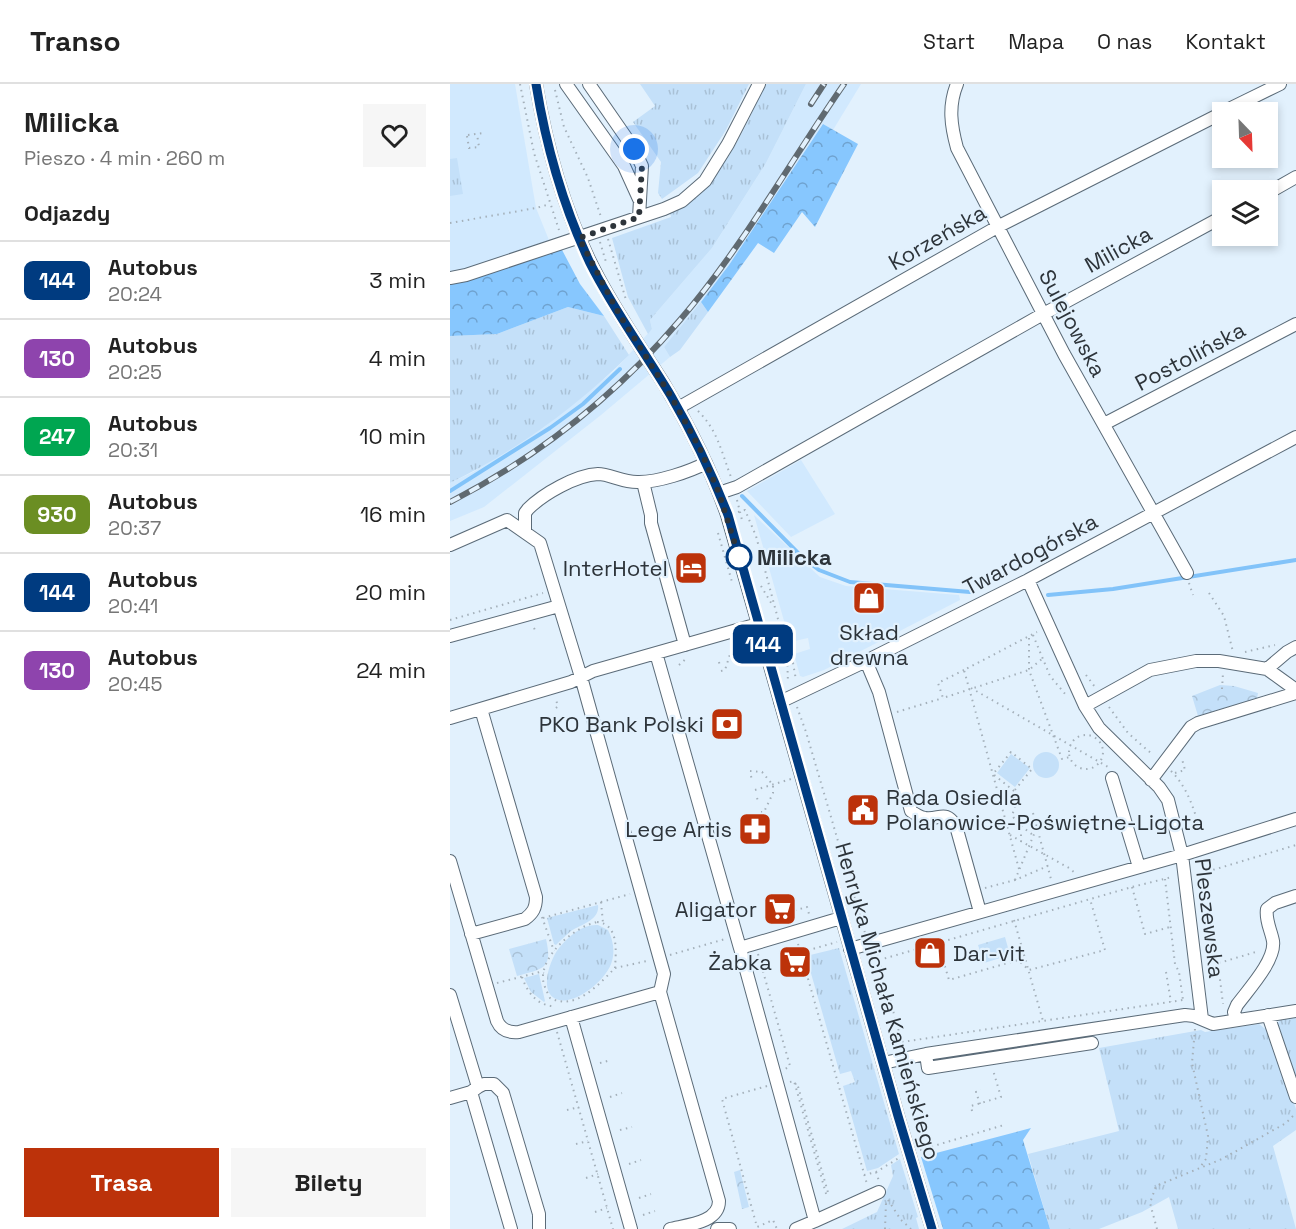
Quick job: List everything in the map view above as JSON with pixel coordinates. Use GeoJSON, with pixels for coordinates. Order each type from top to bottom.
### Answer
{"type":"FeatureCollection","features":[{"type":"Feature","properties":{"kind":"street","name":"Henryka Michała Kamieńskiego"},"geometry":{"type":"LineString","coordinates":[[536,84],[551,159],[579,238],[619,314],[678,408],[706,463],[728,515],[758,624],[788,701],[850,949],[932,1229]]}},
{"type":"Feature","properties":{"kind":"street"},"geometry":{"type":"LineString","coordinates":[[566,84],[624,166],[639,200]]}},
{"type":"Feature","properties":{"kind":"street"},"geometry":{"type":"LineString","coordinates":[[589,84],[634,149],[642,166],[639,217]]}},
{"type":"Feature","properties":{"kind":"street"},"geometry":{"type":"LineString","coordinates":[[450,278],[466,275],[579,238],[681,201],[705,181],[728,144],[759,84]]}},
{"type":"Feature","properties":{"kind":"street","name":"Sulejowska"},"geometry":{"type":"LineString","coordinates":[[957,84],[951,106],[951,122],[957,148],[1043,315],[1154,512],[1188,578]]}},
{"type":"Feature","properties":{"kind":"street","name":"Korzeńska"},"geometry":{"type":"LineString","coordinates":[[1245,102],[1280,84]]}},
{"type":"Feature","properties":{"kind":"street","name":"Korzeńska"},"geometry":{"type":"LineString","coordinates":[[678,408],[999,226],[1212,119]]}},
{"type":"Feature","properties":{"kind":"street"},"geometry":{"type":"LineString","coordinates":[[1278,187],[1296,177]]}},
{"type":"Feature","properties":{"kind":"street","name":"Milicka"},"geometry":{"type":"LineString","coordinates":[[719,493],[737,487],[1212,222]]}},
{"type":"Feature","properties":{"kind":"street","name":"Postolińska"},"geometry":{"type":"LineString","coordinates":[[1104,424],[1296,324]]}},
{"type":"Feature","properties":{"kind":"street","name":"Twardogórska"},"geometry":{"type":"LineString","coordinates":[[788,701],[1028,580],[1296,437]]}},
{"type":"Feature","properties":{"kind":"street"},"geometry":{"type":"LineString","coordinates":[[525,532],[525,513],[528,509],[565,483],[598,474],[626,482],[643,482],[706,463]]}},
{"type":"Feature","properties":{"kind":"street"},"geometry":{"type":"LineString","coordinates":[[643,482],[651,523],[685,645]]}},
{"type":"Feature","properties":{"kind":"street"},"geometry":{"type":"LineString","coordinates":[[450,545],[507,520],[540,543],[581,677],[660,958],[664,975],[660,992],[719,1201],[716,1211],[709,1218],[670,1229]]}},
{"type":"Feature","properties":{"kind":"street","name":"Pleszewska"},"geometry":{"type":"LineString","coordinates":[[1028,580],[1084,706],[1099,728],[1168,800],[1182,855],[1198,1024]]}},
{"type":"Feature","properties":{"kind":"street"},"geometry":{"type":"LineString","coordinates":[[450,636],[559,606]]}},
{"type":"Feature","properties":{"kind":"street"},"geometry":{"type":"LineString","coordinates":[[450,718],[571,682],[593,671],[758,624]]}},
{"type":"Feature","properties":{"kind":"street"},"geometry":{"type":"LineString","coordinates":[[1267,669],[1296,647]]}},
{"type":"Feature","properties":{"kind":"street"},"geometry":{"type":"LineString","coordinates":[[656,653],[815,1221]]}},
{"type":"Feature","properties":{"kind":"street"},"geometry":{"type":"LineString","coordinates":[[866,661],[876,682],[911,811],[925,818],[946,816],[952,819],[956,826],[980,912]]}},
{"type":"Feature","properties":{"kind":"street"},"geometry":{"type":"LineString","coordinates":[[1084,706],[1150,670],[1196,661],[1229,662],[1267,669],[1296,692]]}},
{"type":"Feature","properties":{"kind":"street"},"geometry":{"type":"LineString","coordinates":[[1151,780],[1191,727],[1296,692]]}},
{"type":"Feature","properties":{"kind":"street"},"geometry":{"type":"LineString","coordinates":[[471,934],[525,919],[532,914],[536,897],[481,709]]}},
{"type":"Feature","properties":{"kind":"street"},"geometry":{"type":"LineString","coordinates":[[1112,778],[1139,867]]}},
{"type":"Feature","properties":{"kind":"street"},"geometry":{"type":"LineString","coordinates":[[850,949],[1182,855],[1296,819]]}},
{"type":"Feature","properties":{"kind":"street"},"geometry":{"type":"LineString","coordinates":[[450,861],[496,1021],[502,1028],[519,1032],[660,992]]}},
{"type":"Feature","properties":{"kind":"street"},"geometry":{"type":"LineString","coordinates":[[1231,1021],[1237,1005],[1268,963],[1273,946],[1266,909],[1275,903],[1296,896]]}},
{"type":"Feature","properties":{"kind":"street"},"geometry":{"type":"LineString","coordinates":[[738,942],[842,918]]}},
{"type":"Feature","properties":{"kind":"street"},"geometry":{"type":"LineString","coordinates":[[450,995],[511,1229]]}},
{"type":"Feature","properties":{"kind":"street"},"geometry":{"type":"LineString","coordinates":[[883,1063],[926,1054],[1185,1015],[1198,1024],[1212,1024],[1296,1011]]}},
{"type":"Feature","properties":{"kind":"street"},"geometry":{"type":"LineString","coordinates":[[1268,1015],[1296,1097]]}},
{"type":"Feature","properties":{"kind":"street"},"geometry":{"type":"LineString","coordinates":[[571,1017],[631,1229]]}},
{"type":"Feature","properties":{"kind":"street"},"geometry":{"type":"LineString","coordinates":[[926,1054],[928,1068],[1092,1043]]}},
{"type":"Feature","properties":{"kind":"street"},"geometry":{"type":"LineString","coordinates":[[450,1098],[484,1084],[494,1084],[503,1093],[539,1214],[539,1229]]}},
{"type":"Feature","properties":{"kind":"street"},"geometry":{"type":"LineString","coordinates":[[796,1229],[834,1212],[883,1195]]}},
{"type":"Feature","properties":{"kind":"street"},"geometry":{"type":"LineString","coordinates":[[717,1229],[730,1229]]}},
{"type":"Feature","properties":{"kind":"path"},"geometry":{"type":"LineString","coordinates":[[554,84],[564,127],[588,178],[603,222]]}},
{"type":"Feature","properties":{"kind":"path"},"geometry":{"type":"LineString","coordinates":[[477,134],[479,147],[469,148],[466,136],[477,134],[483,133]]}},
{"type":"Feature","properties":{"kind":"path"},"geometry":{"type":"LineString","coordinates":[[450,223],[550,204]]}},
{"type":"Feature","properties":{"kind":"path"},"geometry":{"type":"LineString","coordinates":[[607,235],[627,308]]}},
{"type":"Feature","properties":{"kind":"path"},"geometry":{"type":"LineString","coordinates":[[696,417],[694,407],[711,425],[717,436],[733,482]]}},
{"type":"Feature","properties":{"kind":"path"},"geometry":{"type":"LineString","coordinates":[[735,513],[745,510],[756,536],[788,653],[793,663],[796,682]]}},
{"type":"Feature","properties":{"kind":"path"},"geometry":{"type":"LineString","coordinates":[[1188,578],[1193,595]]}},
{"type":"Feature","properties":{"kind":"path"},"geometry":{"type":"LineString","coordinates":[[450,620],[554,590]]}},
{"type":"Feature","properties":{"kind":"path"},"geometry":{"type":"LineString","coordinates":[[1209,593],[1224,616],[1235,657],[1229,662],[1222,689]]}},
{"type":"Feature","properties":{"kind":"path"},"geometry":{"type":"LineString","coordinates":[[943,698],[938,683],[1049,626]]}},
{"type":"Feature","properties":{"kind":"path"},"geometry":{"type":"LineString","coordinates":[[1033,635],[1050,676],[1077,708],[1084,706]]}},
{"type":"Feature","properties":{"kind":"path"},"geometry":{"type":"LineString","coordinates":[[1029,637],[1029,670],[1062,759],[1070,757]]}},
{"type":"Feature","properties":{"kind":"path"},"geometry":{"type":"LineString","coordinates":[[721,671],[725,670],[734,639]]}},
{"type":"Feature","properties":{"kind":"path"},"geometry":{"type":"LineString","coordinates":[[731,652],[742,645],[755,642]]}},
{"type":"Feature","properties":{"kind":"path"},"geometry":{"type":"LineString","coordinates":[[1244,652],[1275,645]]}},
{"type":"Feature","properties":{"kind":"path"},"geometry":{"type":"LineString","coordinates":[[788,653],[786,663],[788,701],[816,764],[864,933],[870,934]]}},
{"type":"Feature","properties":{"kind":"path"},"geometry":{"type":"LineString","coordinates":[[885,716],[1029,670],[1043,658]]}},
{"type":"Feature","properties":{"kind":"path"},"geometry":{"type":"LineString","coordinates":[[719,662],[720,667]]}},
{"type":"Feature","properties":{"kind":"path"},"geometry":{"type":"LineString","coordinates":[[964,670],[1019,868]]}},
{"type":"Feature","properties":{"kind":"path"},"geometry":{"type":"LineString","coordinates":[[1085,674],[1128,733],[1181,781],[1189,795],[1202,849],[1219,963],[1231,1021]]}},
{"type":"Feature","properties":{"kind":"path"},"geometry":{"type":"LineString","coordinates":[[970,688],[1108,766],[1112,778]]}},
{"type":"Feature","properties":{"kind":"path"},"geometry":{"type":"LineString","coordinates":[[555,695],[558,706],[556,708]]}},
{"type":"Feature","properties":{"kind":"path"},"geometry":{"type":"LineString","coordinates":[[1090,734],[1098,738],[1103,749],[1098,765],[1085,770],[1078,768],[1071,762],[1068,752],[1070,743],[1081,736],[1090,734]]}},
{"type":"Feature","properties":{"kind":"path"},"geometry":{"type":"LineString","coordinates":[[993,774],[1011,752],[1032,769],[1014,791],[1015,808],[1012,815],[1017,823],[1034,835]]}},
{"type":"Feature","properties":{"kind":"path"},"geometry":{"type":"LineString","coordinates":[[750,771],[762,772],[774,785]]}},
{"type":"Feature","properties":{"kind":"path"},"geometry":{"type":"LineString","coordinates":[[993,774],[1014,791]]}},
{"type":"Feature","properties":{"kind":"path"},"geometry":{"type":"LineString","coordinates":[[755,790],[794,778]]}},
{"type":"Feature","properties":{"kind":"path"},"geometry":{"type":"LineString","coordinates":[[761,812],[764,812],[771,800],[774,785]]}},
{"type":"Feature","properties":{"kind":"path"},"geometry":{"type":"LineString","coordinates":[[757,798],[759,803]]}},
{"type":"Feature","properties":{"kind":"path"},"geometry":{"type":"LineString","coordinates":[[1033,813],[1055,891]]}},
{"type":"Feature","properties":{"kind":"path"},"geometry":{"type":"LineString","coordinates":[[1021,825],[1021,842]]}},
{"type":"Feature","properties":{"kind":"path"},"geometry":{"type":"LineString","coordinates":[[1015,880],[1037,827]]}},
{"type":"Feature","properties":{"kind":"path"},"geometry":{"type":"LineString","coordinates":[[1010,836],[1069,868],[1079,877],[1080,884]]}},
{"type":"Feature","properties":{"kind":"path"},"geometry":{"type":"LineString","coordinates":[[879,960],[1132,887],[1164,879],[1205,873],[1296,845]]}},
{"type":"Feature","properties":{"kind":"path"},"geometry":{"type":"LineString","coordinates":[[975,891],[1015,880],[1048,866]]}},
{"type":"Feature","properties":{"kind":"path"},"geometry":{"type":"LineString","coordinates":[[1164,879],[1175,964],[1179,972],[1185,1015]]}},
{"type":"Feature","properties":{"kind":"path"},"geometry":{"type":"LineString","coordinates":[[1132,887],[1145,934],[1170,927]]}},
{"type":"Feature","properties":{"kind":"path"},"geometry":{"type":"LineString","coordinates":[[543,918],[641,891]]}},
{"type":"Feature","properties":{"kind":"path"},"geometry":{"type":"LineString","coordinates":[[1029,970],[1105,950],[1090,899]]}},
{"type":"Feature","properties":{"kind":"path"},"geometry":{"type":"LineString","coordinates":[[601,902],[603,923]]}},
{"type":"Feature","properties":{"kind":"path"},"geometry":{"type":"LineString","coordinates":[[535,907],[541,912],[554,951]]}},
{"type":"Feature","properties":{"kind":"path"},"geometry":{"type":"LineString","coordinates":[[789,912],[807,907],[811,920]]}},
{"type":"Feature","properties":{"kind":"path"},"geometry":{"type":"LineString","coordinates":[[1014,921],[1043,1021]]}},
{"type":"Feature","properties":{"kind":"path"},"geometry":{"type":"LineString","coordinates":[[522,977],[532,996],[540,1003],[552,1008],[552,999],[543,981],[544,973],[554,951],[569,935],[588,924],[603,923],[609,927],[615,940],[615,968]]}},
{"type":"Feature","properties":{"kind":"path"},"geometry":{"type":"LineString","coordinates":[[801,952],[840,941]]}},
{"type":"Feature","properties":{"kind":"path"},"geometry":{"type":"LineString","coordinates":[[552,999],[564,1002],[582,998],[615,968],[738,942]]}},
{"type":"Feature","properties":{"kind":"path"},"geometry":{"type":"LineString","coordinates":[[938,943],[949,980],[1018,960],[1029,970]]}},
{"type":"Feature","properties":{"kind":"path"},"geometry":{"type":"LineString","coordinates":[[798,945],[867,1185]]}},
{"type":"Feature","properties":{"kind":"path"},"geometry":{"type":"LineString","coordinates":[[1219,963],[1273,946]]}},
{"type":"Feature","properties":{"kind":"path"},"geometry":{"type":"LineString","coordinates":[[756,948],[790,1066],[776,1078]]}},
{"type":"Feature","properties":{"kind":"path"},"geometry":{"type":"LineString","coordinates":[[875,948],[906,1058]]}},
{"type":"Feature","properties":{"kind":"path"},"geometry":{"type":"LineString","coordinates":[[1166,972],[1171,1002]]}},
{"type":"Feature","properties":{"kind":"path"},"geometry":{"type":"LineString","coordinates":[[493,984],[544,973]]}},
{"type":"Feature","properties":{"kind":"path"},"geometry":{"type":"LineString","coordinates":[[902,1042],[1183,1000]]}},
{"type":"Feature","properties":{"kind":"path"},"geometry":{"type":"LineString","coordinates":[[1198,1024],[1192,1063],[1208,1136],[1206,1159],[1200,1168]]}},
{"type":"Feature","properties":{"kind":"path"},"geometry":{"type":"LineString","coordinates":[[556,1027],[613,1229]]}},
{"type":"Feature","properties":{"kind":"path"},"geometry":{"type":"LineString","coordinates":[[972,1111],[971,1107],[1001,1097],[989,1059]]}},
{"type":"Feature","properties":{"kind":"path"},"geometry":{"type":"LineString","coordinates":[[600,1063],[611,1060]]}},
{"type":"Feature","properties":{"kind":"path"},"geometry":{"type":"LineString","coordinates":[[776,1078],[797,1083],[834,1212]]}},
{"type":"Feature","properties":{"kind":"path"},"geometry":{"type":"LineString","coordinates":[[764,1087],[722,1099],[757,1227],[773,1220],[777,1229]]}},
{"type":"Feature","properties":{"kind":"path"},"geometry":{"type":"LineString","coordinates":[[980,1104],[976,1092],[981,1090]]}},
{"type":"Feature","properties":{"kind":"path"},"geometry":{"type":"LineString","coordinates":[[610,1097],[622,1093]]}},
{"type":"Feature","properties":{"kind":"path"},"geometry":{"type":"LineString","coordinates":[[567,1110],[579,1107]]}},
{"type":"Feature","properties":{"kind":"path"},"geometry":{"type":"LineString","coordinates":[[1157,1229],[1150,1203],[1156,1186],[1222,1159],[1286,1123],[1296,1113]]}},
{"type":"Feature","properties":{"kind":"path"},"geometry":{"type":"LineString","coordinates":[[927,1148],[1004,1125]]}},
{"type":"Feature","properties":{"kind":"path"},"geometry":{"type":"LineString","coordinates":[[620,1130],[632,1127]]}},
{"type":"Feature","properties":{"kind":"path"},"geometry":{"type":"LineString","coordinates":[[576,1144],[588,1141]]}},
{"type":"Feature","properties":{"kind":"path"},"geometry":{"type":"LineString","coordinates":[[864,1176],[876,1172],[902,1156]]}},
{"type":"Feature","properties":{"kind":"path"},"geometry":{"type":"LineString","coordinates":[[629,1164],[641,1160]]}},
{"type":"Feature","properties":{"kind":"path"},"geometry":{"type":"LineString","coordinates":[[586,1178],[598,1174]]}},
{"type":"Feature","properties":{"kind":"path"},"geometry":{"type":"LineString","coordinates":[[639,1198],[651,1194]]}},
{"type":"Feature","properties":{"kind":"path"},"geometry":{"type":"LineString","coordinates":[[883,1195],[901,1220],[911,1229]]}},
{"type":"Feature","properties":{"kind":"path"},"geometry":{"type":"LineString","coordinates":[[810,1202],[828,1197]]}},
{"type":"Feature","properties":{"kind":"path"},"geometry":{"type":"LineString","coordinates":[[595,1212],[607,1208]]}},
{"type":"Feature","properties":{"kind":"path"},"geometry":{"type":"LineString","coordinates":[[644,1215],[655,1211]]}},
{"type":"Feature","properties":{"kind":"shaded area"},"geometry":{"type":"Polygon","coordinates":[[[450,84],[515,84],[536,208],[553,250],[450,281],[450,84]]]}},
{"type":"Feature","properties":{"kind":"shaded area"},"geometry":{"type":"Polygon","coordinates":[[[806,84],[861,84],[833,130],[823,124],[729,265],[693,314],[664,347],[670,357],[601,415],[484,507],[450,521],[450,483],[473,472],[544,427],[614,371],[652,329],[650,320],[712,248],[766,163],[806,84]]]}},
{"type":"Feature","properties":{"kind":"shaded area"},"geometry":{"type":"Polygon","coordinates":[[[801,460],[835,514],[791,537],[747,491],[801,460]]]}},
{"type":"Feature","properties":{"kind":"shaded area","name":"Skład drewna"},"geometry":{"type":"Polygon","coordinates":[[[754,515],[820,577],[846,586],[959,595],[960,600],[824,670],[800,676],[794,654],[810,649],[808,638],[790,642],[754,515]]]}},
{"type":"Feature","properties":{"kind":"green space"},"geometry":{"type":"Polygon","coordinates":[[[640,84],[749,84],[726,130],[698,173],[662,199],[658,193],[661,162],[633,122],[655,106],[640,84]]]}},
{"type":"Feature","properties":{"kind":"green space"},"geometry":{"type":"Polygon","coordinates":[[[766,84],[806,84],[766,163],[712,248],[650,320],[652,329],[648,334],[628,297],[612,238],[671,217],[670,213],[703,189],[739,139],[766,84]]]}},
{"type":"Feature","properties":{"kind":"green space"},"geometry":{"type":"Polygon","coordinates":[[[823,124],[858,144],[815,227],[802,212],[774,253],[758,243],[708,312],[701,302],[729,265],[823,124]]]}},
{"type":"Feature","properties":{"kind":"green space"},"geometry":{"type":"Polygon","coordinates":[[[457,158],[463,194],[450,196],[450,159],[457,158]]]}},
{"type":"Feature","properties":{"kind":"green space"},"geometry":{"type":"Polygon","coordinates":[[[561,248],[580,284],[604,316],[568,307],[497,334],[450,336],[450,281],[561,248]]]}},
{"type":"Feature","properties":{"kind":"green space"},"geometry":{"type":"Polygon","coordinates":[[[701,302],[708,312],[680,350],[670,357],[664,347],[701,302]]]}},
{"type":"Feature","properties":{"kind":"green space"},"geometry":{"type":"Polygon","coordinates":[[[568,307],[604,316],[629,355],[589,392],[545,426],[499,457],[450,483],[450,336],[497,334],[568,307]]]}},
{"type":"Feature","properties":{"kind":"green space"},"geometry":{"type":"Polygon","coordinates":[[[1220,685],[1234,686],[1258,693],[1257,698],[1198,716],[1192,696],[1220,685]]]}},
{"type":"Feature","properties":{"kind":"green space"},"geometry":{"type":"Polygon","coordinates":[[[1046,752],[1055,756],[1059,765],[1055,774],[1046,778],[1037,774],[1033,765],[1037,756],[1046,752]]]}},
{"type":"Feature","properties":{"kind":"green space"},"geometry":{"type":"Polygon","coordinates":[[[1011,754],[1030,768],[1015,787],[997,773],[1011,754]]]}},
{"type":"Feature","properties":{"kind":"green space"},"geometry":{"type":"Polygon","coordinates":[[[598,905],[593,918],[571,931],[556,945],[554,944],[547,918],[598,905]]]}},
{"type":"Feature","properties":{"kind":"green space"},"geometry":{"type":"Polygon","coordinates":[[[598,925],[608,930],[612,941],[612,961],[605,975],[575,998],[559,1000],[552,997],[548,991],[547,976],[556,953],[576,932],[587,926],[598,925]]]}},
{"type":"Feature","properties":{"kind":"green space"},"geometry":{"type":"Polygon","coordinates":[[[1005,937],[1010,955],[984,963],[978,945],[1005,937]]]}},
{"type":"Feature","properties":{"kind":"green space"},"geometry":{"type":"Polygon","coordinates":[[[546,939],[548,956],[544,966],[517,976],[509,949],[546,939]]]}},
{"type":"Feature","properties":{"kind":"green space"},"geometry":{"type":"Polygon","coordinates":[[[839,948],[899,1154],[878,1168],[867,1171],[843,1086],[855,1082],[851,1071],[840,1074],[806,956],[839,948]]]}},
{"type":"Feature","properties":{"kind":"green space"},"geometry":{"type":"Polygon","coordinates":[[[539,974],[544,1002],[531,992],[524,978],[539,974]]]}},
{"type":"Feature","properties":{"kind":"green space"},"geometry":{"type":"Polygon","coordinates":[[[1296,1016],[1296,1088],[1276,1026],[1281,1018],[1296,1016]]]}},
{"type":"Feature","properties":{"kind":"green space"},"geometry":{"type":"Polygon","coordinates":[[[1259,1024],[1268,1031],[1296,1109],[1296,1130],[1273,1146],[1296,1229],[1178,1229],[1169,1197],[1142,1212],[1099,1229],[1050,1229],[1028,1154],[1119,1131],[1099,1048],[1201,1030],[1205,1032],[1259,1024]]]}},
{"type":"Feature","properties":{"kind":"green space"},"geometry":{"type":"Polygon","coordinates":[[[1031,1128],[1023,1140],[1050,1229],[943,1229],[921,1157],[1031,1128]]]}},
{"type":"Feature","properties":{"kind":"green space"},"geometry":{"type":"Polygon","coordinates":[[[900,1159],[918,1217],[916,1218],[919,1229],[842,1229],[877,1212],[893,1176],[891,1165],[900,1159]]]}},
{"type":"Feature","properties":{"kind":"green space"},"geometry":{"type":"Polygon","coordinates":[[[740,1170],[749,1207],[742,1209],[734,1172],[740,1170]]]}},
{"type":"Feature","properties":{"kind":"waterway"},"geometry":{"type":"LineString","coordinates":[[450,491],[550,428],[583,404],[620,369]]}},
{"type":"Feature","properties":{"kind":"waterway"},"geometry":{"type":"LineString","coordinates":[[742,496],[803,558],[819,570],[850,582],[970,592]]}},
{"type":"Feature","properties":{"kind":"waterway"},"geometry":{"type":"LineString","coordinates":[[1048,595],[1113,589],[1296,560]]}},
{"type":"Feature","properties":{"kind":"railway"},"geometry":{"type":"LineString","coordinates":[[811,104],[824,84]]}},
{"type":"Feature","properties":{"kind":"railway"},"geometry":{"type":"LineString","coordinates":[[450,502],[483,484],[545,444],[602,399],[655,348],[724,264],[844,84]]}},
{"type":"Feature","properties":{"kind":"bus line","name":"144"},"geometry":{"type":"LineString","coordinates":[[536,84],[551,159],[579,238],[619,314],[663,383],[700,449],[728,515],[932,1229]]}},
{"type":"Feature","properties":{"kind":"place","name":"Milicka"},"geometry":{"type":"Point","coordinates":[739,557]}},
{"type":"Feature","properties":{"kind":"place","name":"InterHotel"},"geometry":{"type":"Point","coordinates":[691,568]}},
{"type":"Feature","properties":{"kind":"place","name":"Skład drewna"},"geometry":{"type":"Point","coordinates":[869,598]}},
{"type":"Feature","properties":{"kind":"place","name":"PKO Bank Polski"},"geometry":{"type":"Point","coordinates":[727,724]}},
{"type":"Feature","properties":{"kind":"place","name":"Rada Osiedla Polanowice-Poświętne-Ligota"},"geometry":{"type":"Point","coordinates":[863,810]}},
{"type":"Feature","properties":{"kind":"place","name":"Lege Artis"},"geometry":{"type":"Point","coordinates":[755,829]}},
{"type":"Feature","properties":{"kind":"place","name":"Aligator"},"geometry":{"type":"Point","coordinates":[780,909]}},
{"type":"Feature","properties":{"kind":"place","name":"Dar-vit"},"geometry":{"type":"Point","coordinates":[930,953]}},
{"type":"Feature","properties":{"kind":"place","name":"Żabka"},"geometry":{"type":"Point","coordinates":[795,962]}},
{"type":"Feature","properties":{"kind":"route"},"geometry":{"type":"LineString","coordinates":[[634,149],[642,166],[639,217],[579,238],[619,314],[672,398],[700,449],[728,515],[739,557]]}}]}
